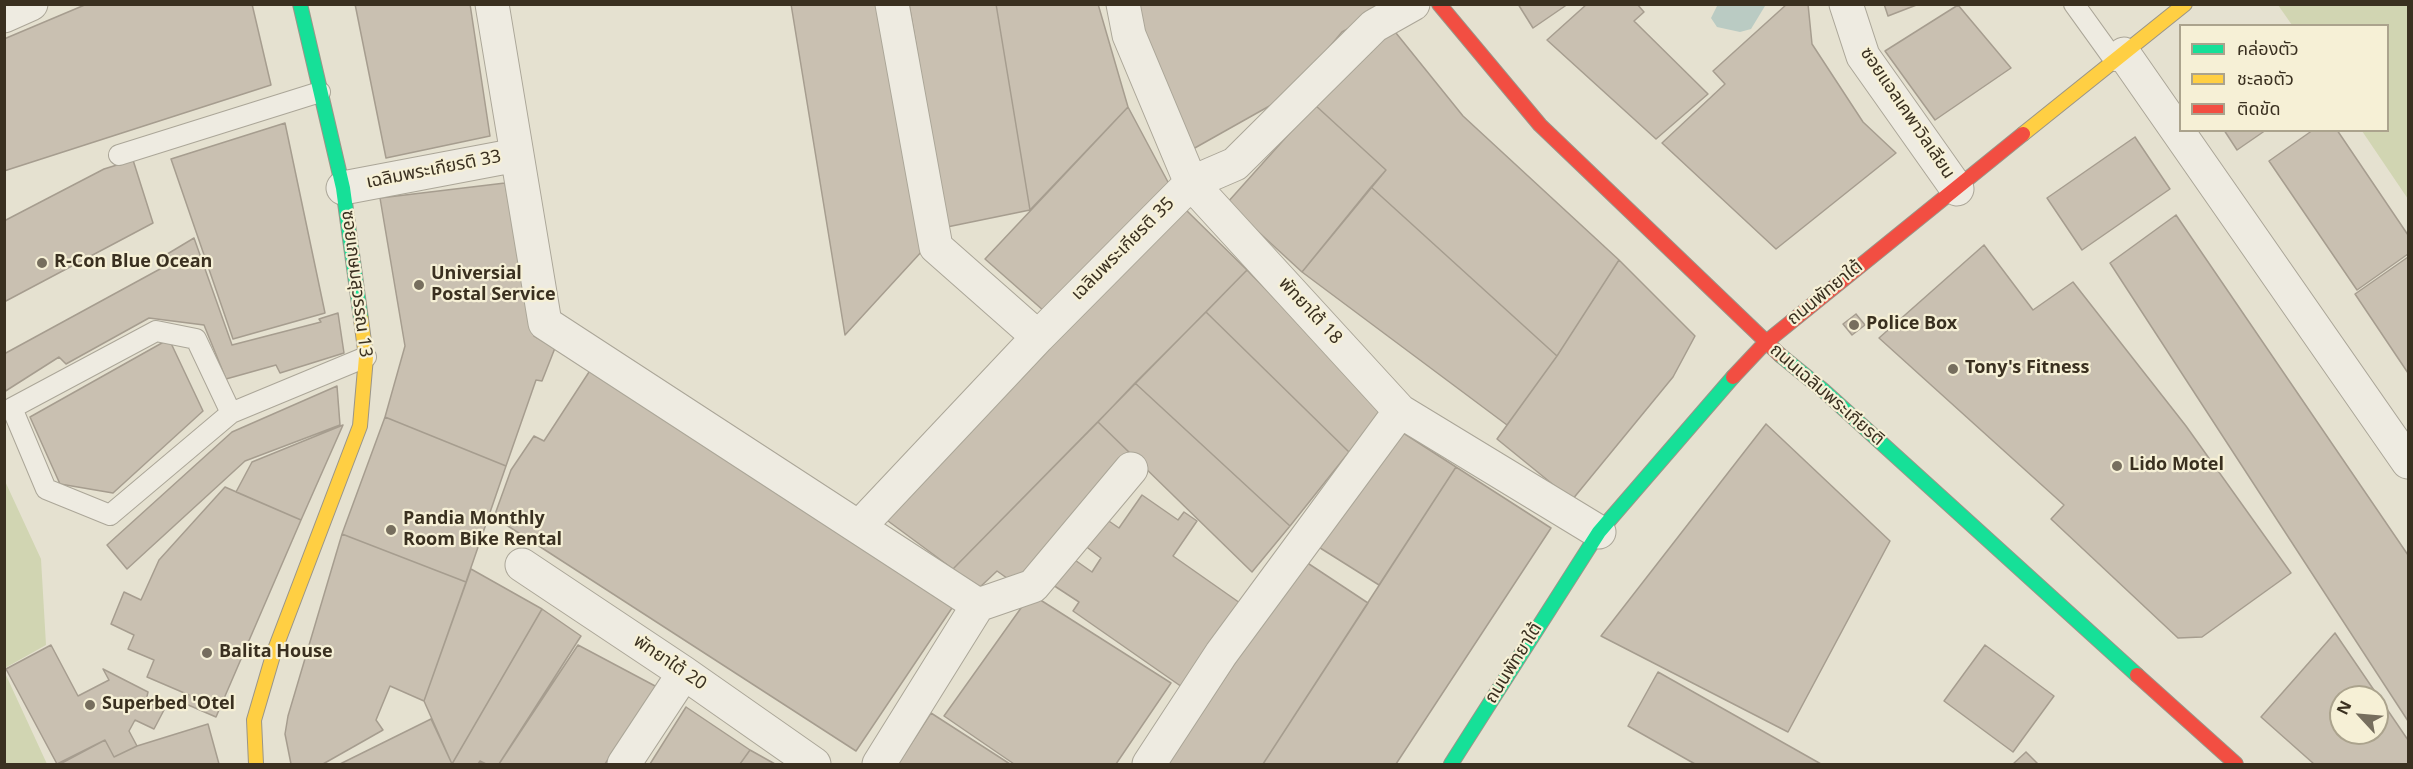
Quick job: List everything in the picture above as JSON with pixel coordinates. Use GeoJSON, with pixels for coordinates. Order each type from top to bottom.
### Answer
{"type":"FeatureCollection","features":[{"type":"Feature","properties":{"kind":"main road","name":"ซอยเกษมสุวรรณ 13"},"geometry":{"type":"LineString","coordinates":[[256,765],[254,720],[274,652],[360,426],[366,357],[343,188],[300,4]]}},
{"type":"Feature","properties":{"kind":"main road","name":"ถนนเฉลิมพระเกียรติ"},"geometry":{"type":"LineString","coordinates":[[1439,4],[1540,125],[1765,343],[1823,390],[2236,765]]}},
{"type":"Feature","properties":{"kind":"main road","name":"ถนนพัทยาใต้"},"geometry":{"type":"LineString","coordinates":[[1451,765],[1599,532],[1730,380],[1765,343],[2185,4]]}},
{"type":"Feature","properties":{"kind":"street"},"geometry":{"type":"LineString","coordinates":[[4,16],[31,4]]}},
{"type":"Feature","properties":{"kind":"street","name":"เฉลิมพระเกียรติ 33"},"geometry":{"type":"LineString","coordinates":[[343,188],[517,155],[492,4]]}},
{"type":"Feature","properties":{"kind":"street"},"geometry":{"type":"LineString","coordinates":[[892,4],[936,247],[1038,337]]}},
{"type":"Feature","properties":{"kind":"street","name":"พัทยาใต้ 18"},"geometry":{"type":"LineString","coordinates":[[1123,4],[1129,35],[1191,183],[1400,411],[1599,532]]}},
{"type":"Feature","properties":{"kind":"street","name":"เฉลิมพระเกียรติ 35"},"geometry":{"type":"LineString","coordinates":[[859,527],[1038,337],[1191,183],[1235,164],[1374,26],[1413,4]]}},
{"type":"Feature","properties":{"kind":"street","name":"ซอยแอลเคพาวิลเลียน"},"geometry":{"type":"LineString","coordinates":[[1846,4],[1863,56],[1957,189]]}},
{"type":"Feature","properties":{"kind":"street"},"geometry":{"type":"LineString","coordinates":[[2119,57],[2409,462]]}},
{"type":"Feature","properties":{"kind":"street"},"geometry":{"type":"LineString","coordinates":[[517,155],[545,323],[978,605]]}},
{"type":"Feature","properties":{"kind":"street"},"geometry":{"type":"LineString","coordinates":[[1149,765],[1221,654],[1400,411]]}},
{"type":"Feature","properties":{"kind":"street"},"geometry":{"type":"LineString","coordinates":[[879,765],[978,605],[1033,586],[1131,469]]}},
{"type":"Feature","properties":{"kind":"street","name":"พัทยาใต้ 20"},"geometry":{"type":"LineString","coordinates":[[522,565],[684,673],[814,765]]}},
{"type":"Feature","properties":{"kind":"street"},"geometry":{"type":"LineString","coordinates":[[624,765],[684,673]]}},
{"type":"Feature","properties":{"kind":"lane"},"geometry":{"type":"LineString","coordinates":[[2074,4],[2119,57]]}},
{"type":"Feature","properties":{"kind":"lane"},"geometry":{"type":"LineString","coordinates":[[119,155],[320,92]]}},
{"type":"Feature","properties":{"kind":"lane"},"geometry":{"type":"LineString","coordinates":[[231,413],[196,339],[156,331],[12,408],[46,489],[110,515],[231,413],[366,357]]}},
{"type":"Feature","properties":{"kind":"green space"},"geometry":{"type":"Polygon","coordinates":[[[2278,5],[2408,5],[2408,199],[2363,132],[2389,132],[2389,24],[2291,24],[2278,5]]]}},
{"type":"Feature","properties":{"kind":"green space"},"geometry":{"type":"Polygon","coordinates":[[[4,479],[41,559],[46,645],[5,668],[4,479]]]}},
{"type":"Feature","properties":{"kind":"green space"},"geometry":{"type":"Polygon","coordinates":[[[5,673],[47,764],[5,764],[5,673]]]}},
{"type":"Feature","properties":{"kind":"shaded area"},"geometry":{"type":"Polygon","coordinates":[[[1718,4],[1769,5],[1765,6],[1751,29],[1740,32],[1717,27],[1711,18],[1718,4]]]}},
{"type":"Feature","properties":{"kind":"building"},"geometry":{"type":"Polygon","coordinates":[[[87,4],[252,4],[271,85],[4,171],[4,39],[87,4]]]}},
{"type":"Feature","properties":{"kind":"building"},"geometry":{"type":"Polygon","coordinates":[[[355,4],[470,4],[490,136],[386,158],[355,4]]]}},
{"type":"Feature","properties":{"kind":"building"},"geometry":{"type":"Polygon","coordinates":[[[791,4],[878,4],[923,250],[845,335],[791,4]]]}},
{"type":"Feature","properties":{"kind":"building"},"geometry":{"type":"Polygon","coordinates":[[[909,4],[996,4],[1030,210],[947,227],[909,4]]]}},
{"type":"Feature","properties":{"kind":"building"},"geometry":{"type":"Polygon","coordinates":[[[996,4],[1098,4],[1128,107],[1030,210],[996,4]]]}},
{"type":"Feature","properties":{"kind":"building"},"geometry":{"type":"Polygon","coordinates":[[[1132,4],[1377,5],[1371,16],[1342,32],[1289,95],[1193,149],[1132,4]]]}},
{"type":"Feature","properties":{"kind":"building"},"geometry":{"type":"Polygon","coordinates":[[[1518,4],[1568,4],[1533,28],[1518,4]]]}},
{"type":"Feature","properties":{"kind":"building"},"geometry":{"type":"Polygon","coordinates":[[[1587,4],[1637,4],[1644,12],[1634,21],[1708,94],[1656,139],[1547,40],[1587,4]]]}},
{"type":"Feature","properties":{"kind":"building"},"geometry":{"type":"Polygon","coordinates":[[[1787,4],[1808,4],[1812,44],[1863,122],[1896,153],[1776,249],[1662,143],[1725,84],[1713,71],[1787,4]]]}},
{"type":"Feature","properties":{"kind":"building"},"geometry":{"type":"Polygon","coordinates":[[[1884,4],[1919,4],[1888,16],[1884,4]]]}},
{"type":"Feature","properties":{"kind":"building"},"geometry":{"type":"Polygon","coordinates":[[[1958,5],[2011,68],[1935,120],[1885,51],[1958,5]]]}},
{"type":"Feature","properties":{"kind":"building"},"geometry":{"type":"Polygon","coordinates":[[[1396,33],[1463,116],[1619,260],[1557,356],[1371,187],[1386,170],[1315,105],[1380,34],[1396,33]]]}},
{"type":"Feature","properties":{"kind":"building"},"geometry":{"type":"Polygon","coordinates":[[[1315,105],[1386,170],[1302,272],[1227,203],[1315,105]]]}},
{"type":"Feature","properties":{"kind":"building"},"geometry":{"type":"Polygon","coordinates":[[[1128,107],[1169,184],[1044,311],[985,259],[1128,107]]]}},
{"type":"Feature","properties":{"kind":"building"},"geometry":{"type":"Polygon","coordinates":[[[285,123],[325,313],[233,339],[171,159],[285,123]]]}},
{"type":"Feature","properties":{"kind":"building"},"geometry":{"type":"Polygon","coordinates":[[[2225,132],[2263,132],[2237,150],[2225,132]]]}},
{"type":"Feature","properties":{"kind":"building"},"geometry":{"type":"Polygon","coordinates":[[[2310,132],[2338,132],[2408,235],[2408,254],[2357,290],[2269,161],[2310,132]]]}},
{"type":"Feature","properties":{"kind":"building"},"geometry":{"type":"Polygon","coordinates":[[[2135,137],[2170,189],[2082,250],[2047,198],[2135,137]]]}},
{"type":"Feature","properties":{"kind":"building","name":"R-Con Blue Ocean"},"geometry":{"type":"Polygon","coordinates":[[[133,160],[153,223],[4,302],[4,221],[104,169],[133,160]]]}},
{"type":"Feature","properties":{"kind":"building"},"geometry":{"type":"Polygon","coordinates":[[[505,183],[534,336],[555,348],[542,381],[536,380],[506,466],[385,417],[405,346],[380,198],[505,183]]]}},
{"type":"Feature","properties":{"kind":"building"},"geometry":{"type":"Polygon","coordinates":[[[1371,187],[1557,356],[1507,425],[1302,272],[1371,187]]]}},
{"type":"Feature","properties":{"kind":"building"},"geometry":{"type":"Polygon","coordinates":[[[1185,209],[1247,270],[953,569],[884,518],[1185,209]]]}},
{"type":"Feature","properties":{"kind":"building"},"geometry":{"type":"Polygon","coordinates":[[[2176,215],[2408,555],[2408,721],[2389,692],[2389,685],[2385,685],[2110,263],[2176,215]]]}},
{"type":"Feature","properties":{"kind":"building"},"geometry":{"type":"Polygon","coordinates":[[[194,238],[232,345],[321,322],[319,319],[338,313],[344,353],[280,373],[276,365],[226,379],[204,325],[149,318],[66,364],[59,357],[4,392],[4,354],[160,269],[164,256],[194,238]]]}},
{"type":"Feature","properties":{"kind":"building","name":"Lido Motel"},"geometry":{"type":"Polygon","coordinates":[[[1984,245],[2033,310],[2073,282],[2186,426],[2291,573],[2202,637],[2178,638],[2051,519],[2064,505],[1879,338],[1984,245]]]}},
{"type":"Feature","properties":{"kind":"building"},"geometry":{"type":"Polygon","coordinates":[[[2408,257],[2408,373],[2355,294],[2408,257]]]}},
{"type":"Feature","properties":{"kind":"building"},"geometry":{"type":"Polygon","coordinates":[[[1619,260],[1695,336],[1673,377],[1572,500],[1497,439],[1557,356],[1619,260]]]}},
{"type":"Feature","properties":{"kind":"building"},"geometry":{"type":"Polygon","coordinates":[[[1247,270],[1386,413],[1349,452],[1206,312],[1247,270]]]}},
{"type":"Feature","properties":{"kind":"building"},"geometry":{"type":"Polygon","coordinates":[[[1206,312],[1349,452],[1290,526],[1135,383],[1206,312]]]}},
{"type":"Feature","properties":{"kind":"building","name":"Police Box"},"geometry":{"type":"Polygon","coordinates":[[[1856,314],[1865,325],[1852,335],[1843,324],[1856,314]]]}},
{"type":"Feature","properties":{"kind":"building"},"geometry":{"type":"Polygon","coordinates":[[[169,339],[203,411],[113,493],[60,484],[30,417],[169,339]]]}},
{"type":"Feature","properties":{"kind":"building"},"geometry":{"type":"Polygon","coordinates":[[[591,369],[954,605],[856,751],[494,517],[511,470],[534,436],[544,441],[591,369]]]}},
{"type":"Feature","properties":{"kind":"building"},"geometry":{"type":"Polygon","coordinates":[[[1135,383],[1290,526],[1252,572],[1098,422],[1135,383]]]}},
{"type":"Feature","properties":{"kind":"building"},"geometry":{"type":"Polygon","coordinates":[[[337,386],[340,425],[245,461],[127,569],[107,545],[232,432],[337,386]]]}},
{"type":"Feature","properties":{"kind":"building"},"geometry":{"type":"Polygon","coordinates":[[[385,417],[506,466],[466,582],[342,534],[385,417]]]}},
{"type":"Feature","properties":{"kind":"building"},"geometry":{"type":"Polygon","coordinates":[[[1098,422],[1131,454],[1018,586],[997,571],[979,588],[953,569],[1098,422]]]}},
{"type":"Feature","properties":{"kind":"building"},"geometry":{"type":"Polygon","coordinates":[[[1766,424],[1890,541],[1788,732],[1601,636],[1766,424]]]}},
{"type":"Feature","properties":{"kind":"building"},"geometry":{"type":"Polygon","coordinates":[[[343,425],[301,520],[236,492],[252,462],[343,425]]]}},
{"type":"Feature","properties":{"kind":"building"},"geometry":{"type":"Polygon","coordinates":[[[1394,427],[1456,467],[1379,585],[1317,546],[1394,427]]]}},
{"type":"Feature","properties":{"kind":"building"},"geometry":{"type":"Polygon","coordinates":[[[1456,467],[1551,528],[1396,764],[1263,764],[1456,467]]]}},
{"type":"Feature","properties":{"kind":"building"},"geometry":{"type":"Polygon","coordinates":[[[225,487],[301,520],[216,717],[186,704],[189,695],[147,677],[154,660],[128,649],[134,635],[111,624],[124,592],[141,600],[159,560],[225,487]]]}},
{"type":"Feature","properties":{"kind":"building"},"geometry":{"type":"Polygon","coordinates":[[[1142,495],[1178,520],[1184,512],[1197,521],[1173,556],[1240,603],[1182,687],[1073,611],[1079,602],[1053,585],[1072,558],[1092,572],[1101,558],[1084,545],[1103,517],[1119,528],[1142,495]]]}},
{"type":"Feature","properties":{"kind":"building"},"geometry":{"type":"Polygon","coordinates":[[[342,534],[466,582],[424,701],[390,686],[376,720],[383,730],[323,764],[291,764],[285,734],[288,716],[342,534]]]}},
{"type":"Feature","properties":{"kind":"building"},"geometry":{"type":"Polygon","coordinates":[[[1303,560],[1368,603],[1263,764],[1168,764],[1303,560]]]}},
{"type":"Feature","properties":{"kind":"building"},"geometry":{"type":"Polygon","coordinates":[[[471,569],[542,609],[452,764],[424,701],[471,569]]]}},
{"type":"Feature","properties":{"kind":"building"},"geometry":{"type":"Polygon","coordinates":[[[1031,594],[1171,683],[1116,764],[1014,764],[944,716],[1031,594]]]}},
{"type":"Feature","properties":{"kind":"building"},"geometry":{"type":"Polygon","coordinates":[[[542,609],[581,636],[499,764],[486,764],[480,761],[478,764],[452,764],[542,609]]]}},
{"type":"Feature","properties":{"kind":"building"},"geometry":{"type":"Polygon","coordinates":[[[2335,633],[2370,685],[2329,685],[2329,745],[2389,745],[2389,712],[2408,740],[2408,764],[2314,764],[2261,717],[2335,633]]]}},
{"type":"Feature","properties":{"kind":"building","name":"Superbed 'Otel"},"geometry":{"type":"Polygon","coordinates":[[[51,645],[78,696],[109,680],[103,669],[148,692],[146,701],[164,710],[154,729],[135,720],[129,731],[137,746],[114,757],[105,740],[57,764],[6,669],[51,645]]]}},
{"type":"Feature","properties":{"kind":"building"},"geometry":{"type":"Polygon","coordinates":[[[578,645],[657,687],[605,764],[499,764],[578,645]]]}},
{"type":"Feature","properties":{"kind":"building"},"geometry":{"type":"Polygon","coordinates":[[[1985,645],[2054,696],[2013,752],[1944,701],[1985,645]]]}},
{"type":"Feature","properties":{"kind":"building"},"geometry":{"type":"Polygon","coordinates":[[[1658,672],[1821,764],[1695,764],[1628,726],[1658,672]]]}},
{"type":"Feature","properties":{"kind":"building"},"geometry":{"type":"Polygon","coordinates":[[[686,707],[750,750],[740,764],[650,764],[686,707]]]}},
{"type":"Feature","properties":{"kind":"building"},"geometry":{"type":"Polygon","coordinates":[[[931,713],[1010,764],[898,764],[931,713]]]}},
{"type":"Feature","properties":{"kind":"building"},"geometry":{"type":"Polygon","coordinates":[[[431,719],[452,764],[340,764],[431,719]]]}},
{"type":"Feature","properties":{"kind":"building"},"geometry":{"type":"Polygon","coordinates":[[[208,724],[219,764],[60,764],[105,740],[114,757],[137,746],[208,724]]]}},
{"type":"Feature","properties":{"kind":"building"},"geometry":{"type":"Polygon","coordinates":[[[750,750],[775,764],[740,764],[750,750]]]}},
{"type":"Feature","properties":{"kind":"building"},"geometry":{"type":"Polygon","coordinates":[[[2026,752],[2038,764],[2013,764],[2026,752]]]}},
{"type":"Feature","properties":{"kind":"traffic: fast"},"geometry":{"type":"LineString","coordinates":[[300,4],[343,188],[361,319]]}},
{"type":"Feature","properties":{"kind":"traffic: fast"},"geometry":{"type":"LineString","coordinates":[[1780,355],[1823,390],[2137,675]]}},
{"type":"Feature","properties":{"kind":"traffic: fast"},"geometry":{"type":"LineString","coordinates":[[1451,764],[1599,532],[1733,377]]}},
{"type":"Feature","properties":{"kind":"traffic: slow"},"geometry":{"type":"LineString","coordinates":[[2023,134],[2185,4]]}},
{"type":"Feature","properties":{"kind":"traffic: slow"},"geometry":{"type":"LineString","coordinates":[[256,764],[254,720],[274,652],[360,426],[366,357],[361,319]]}},
{"type":"Feature","properties":{"kind":"traffic: jam"},"geometry":{"type":"LineString","coordinates":[[1439,4],[1540,125],[1780,355]]}},
{"type":"Feature","properties":{"kind":"traffic: jam"},"geometry":{"type":"LineString","coordinates":[[1733,377],[1765,343],[2023,134]]}},
{"type":"Feature","properties":{"kind":"traffic: jam"},"geometry":{"type":"LineString","coordinates":[[2137,675],[2236,764]]}},
{"type":"Feature","properties":{"kind":"place","name":"R-Con Blue Ocean"},"geometry":{"type":"Point","coordinates":[42,263]}},
{"type":"Feature","properties":{"kind":"place","name":"Universial Postal Service"},"geometry":{"type":"Point","coordinates":[419,285]}},
{"type":"Feature","properties":{"kind":"place","name":"Police Box"},"geometry":{"type":"Point","coordinates":[1854,325]}},
{"type":"Feature","properties":{"kind":"place","name":"Tony's Fitness"},"geometry":{"type":"Point","coordinates":[1953,369]}},
{"type":"Feature","properties":{"kind":"place","name":"Lido Motel"},"geometry":{"type":"Point","coordinates":[2117,466]}},
{"type":"Feature","properties":{"kind":"place","name":"Pandia Monthly Room Bike Rental"},"geometry":{"type":"Point","coordinates":[391,530]}},
{"type":"Feature","properties":{"kind":"place","name":"Balita House"},"geometry":{"type":"Point","coordinates":[207,653]}},
{"type":"Feature","properties":{"kind":"place","name":"Superbed 'Otel"},"geometry":{"type":"Point","coordinates":[90,705]}}]}
